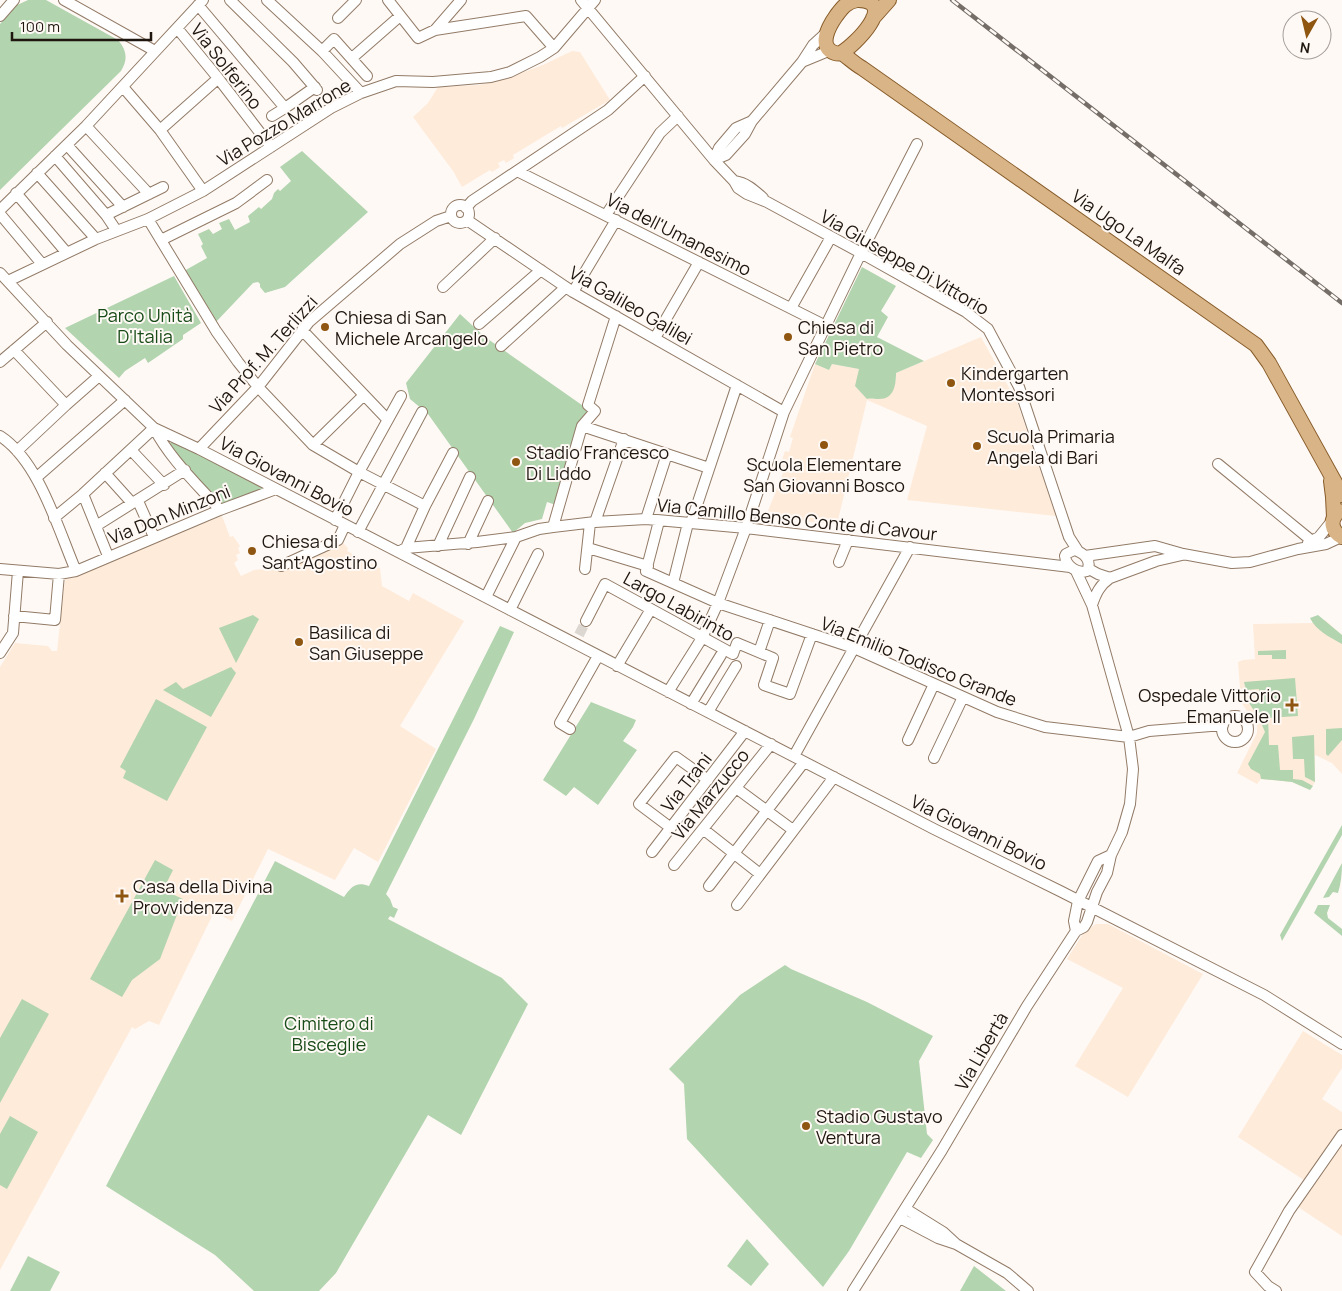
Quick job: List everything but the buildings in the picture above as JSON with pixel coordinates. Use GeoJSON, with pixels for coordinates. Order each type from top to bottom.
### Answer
{"type":"FeatureCollection","features":[{"type":"Feature","properties":{"kind":"main road"},"geometry":{"type":"LineString","coordinates":[[874,18],[873,6],[864,0],[836,7],[826,34],[826,42],[836,51],[850,48],[889,0]]}},
{"type":"Feature","properties":{"kind":"main road"},"geometry":{"type":"LineString","coordinates":[[858,40],[862,68]]}},
{"type":"Feature","properties":{"kind":"main road","name":"Via Ugo La Malfa"},"geometry":{"type":"LineString","coordinates":[[836,51],[1256,346],[1269,363],[1342,495]]}},
{"type":"Feature","properties":{"kind":"main road"},"geometry":{"type":"LineString","coordinates":[[1329,470],[1336,516],[1334,532],[1341,537]]}},
{"type":"Feature","properties":{"kind":"street"},"geometry":{"type":"LineString","coordinates":[[0,16],[14,0]]}},
{"type":"Feature","properties":{"kind":"street"},"geometry":{"type":"LineString","coordinates":[[230,0],[293,62],[316,88],[272,116]]}},
{"type":"Feature","properties":{"kind":"street"},"geometry":{"type":"LineString","coordinates":[[267,0],[322,51],[361,93]]}},
{"type":"Feature","properties":{"kind":"street"},"geometry":{"type":"LineString","coordinates":[[338,18],[356,0]]}},
{"type":"Feature","properties":{"kind":"street"},"geometry":{"type":"LineString","coordinates":[[388,0],[418,38],[435,30],[526,16],[554,48]]}},
{"type":"Feature","properties":{"kind":"street"},"geometry":{"type":"LineString","coordinates":[[435,30],[461,0]]}},
{"type":"Feature","properties":{"kind":"street","name":"Via Giuseppe Di Vittorio"},"geometry":{"type":"LineString","coordinates":[[581,0],[714,160],[734,181],[743,182],[767,202],[964,311],[988,329],[1020,387],[1074,554],[1089,563],[1080,569]]}},
{"type":"Feature","properties":{"kind":"street","name":"Via Pozzo Marrone"},"geometry":{"type":"LineString","coordinates":[[4,277],[42,264],[96,238],[148,219],[203,192],[331,108],[361,93],[396,81],[433,82],[491,77],[510,72],[554,48],[595,0]]}},
{"type":"Feature","properties":{"kind":"street"},"geometry":{"type":"LineString","coordinates":[[69,1],[155,51]]}},
{"type":"Feature","properties":{"kind":"street"},"geometry":{"type":"LineString","coordinates":[[0,210],[86,126],[200,3],[285,108]]}},
{"type":"Feature","properties":{"kind":"street"},"geometry":{"type":"LineString","coordinates":[[352,58],[400,16]]}},
{"type":"Feature","properties":{"kind":"street","name":"Via Solferino"},"geometry":{"type":"LineString","coordinates":[[177,28],[271,147]]}},
{"type":"Feature","properties":{"kind":"street"},"geometry":{"type":"LineString","coordinates":[[714,160],[719,148],[736,128],[752,121],[802,62],[813,45],[826,34]]}},
{"type":"Feature","properties":{"kind":"street"},"geometry":{"type":"LineString","coordinates":[[322,51],[334,39],[367,76]]}},
{"type":"Feature","properties":{"kind":"street"},"geometry":{"type":"LineString","coordinates":[[802,62],[836,51]]}},
{"type":"Feature","properties":{"kind":"street"},"geometry":{"type":"LineString","coordinates":[[466,208],[472,201],[608,110],[645,76]]}},
{"type":"Feature","properties":{"kind":"street"},"geometry":{"type":"LineString","coordinates":[[160,130],[214,82]]}},
{"type":"Feature","properties":{"kind":"street"},"geometry":{"type":"LineString","coordinates":[[123,87],[160,130],[203,192]]}},
{"type":"Feature","properties":{"kind":"street"},"geometry":{"type":"LineString","coordinates":[[606,215],[660,133],[678,116]]}},
{"type":"Feature","properties":{"kind":"street"},"geometry":{"type":"LineString","coordinates":[[86,126],[148,194]]}},
{"type":"Feature","properties":{"kind":"street"},"geometry":{"type":"LineString","coordinates":[[668,692],[702,638],[718,603],[746,528],[784,412],[861,253],[917,144]]}},
{"type":"Feature","properties":{"kind":"street"},"geometry":{"type":"LineString","coordinates":[[66,145],[124,207]]}},
{"type":"Feature","properties":{"kind":"street"},"geometry":{"type":"LineString","coordinates":[[55,156],[106,215],[116,230]]}},
{"type":"Feature","properties":{"kind":"street","name":"Via dell'Umanesimo"},"geometry":{"type":"LineString","coordinates":[[517,171],[826,326]]}},
{"type":"Feature","properties":{"kind":"street"},"geometry":{"type":"LineString","coordinates":[[38,173],[96,238]]}},
{"type":"Feature","properties":{"kind":"street"},"geometry":{"type":"LineString","coordinates":[[161,240],[236,203],[267,180]]}},
{"type":"Feature","properties":{"kind":"street"},"geometry":{"type":"LineString","coordinates":[[106,215],[163,187]]}},
{"type":"Feature","properties":{"kind":"street"},"geometry":{"type":"LineString","coordinates":[[16,193],[66,252]]}},
{"type":"Feature","properties":{"kind":"street"},"geometry":{"type":"LineString","coordinates":[[460,205],[466,208],[467,220],[462,223],[456,222],[451,216],[454,207],[460,205]]}},
{"type":"Feature","properties":{"kind":"street"},"geometry":{"type":"LineString","coordinates":[[0,214],[42,264]]}},
{"type":"Feature","properties":{"kind":"street","name":"Via Prof. M. Terlizzi"},"geometry":{"type":"LineString","coordinates":[[199,449],[258,387],[309,322],[400,244],[436,221],[451,216]]}},
{"type":"Feature","properties":{"kind":"street"},"geometry":{"type":"LineString","coordinates":[[148,219],[197,300],[238,362],[258,387],[312,445],[425,506]]}},
{"type":"Feature","properties":{"kind":"street","name":"Via Galileo Galilei"},"geometry":{"type":"LineString","coordinates":[[467,220],[570,290],[784,412]]}},
{"type":"Feature","properties":{"kind":"street"},"geometry":{"type":"LineString","coordinates":[[501,346],[570,290],[616,220]]}},
{"type":"Feature","properties":{"kind":"street"},"geometry":{"type":"LineString","coordinates":[[791,308],[831,237]]}},
{"type":"Feature","properties":{"kind":"street"},"geometry":{"type":"LineString","coordinates":[[442,287],[495,238]]}},
{"type":"Feature","properties":{"kind":"street"},"geometry":{"type":"LineString","coordinates":[[655,338],[699,262]]}},
{"type":"Feature","properties":{"kind":"street"},"geometry":{"type":"LineString","coordinates":[[479,324],[542,270]]}},
{"type":"Feature","properties":{"kind":"street","name":"Via Giovanni Bovio"},"geometry":{"type":"LineString","coordinates":[[4,277],[67,345],[154,428],[276,488],[358,532],[402,550],[510,610],[576,639],[598,656],[934,829],[1264,995],[1342,1044]]}},
{"type":"Feature","properties":{"kind":"street"},"geometry":{"type":"LineString","coordinates":[[553,527],[582,426],[595,411],[588,405],[616,316]]}},
{"type":"Feature","properties":{"kind":"street"},"geometry":{"type":"LineString","coordinates":[[0,362],[47,322]]}},
{"type":"Feature","properties":{"kind":"street"},"geometry":{"type":"LineString","coordinates":[[302,330],[387,419]]}},
{"type":"Feature","properties":{"kind":"street"},"geometry":{"type":"LineString","coordinates":[[14,350],[66,405]]}},
{"type":"Feature","properties":{"kind":"street"},"geometry":{"type":"LineString","coordinates":[[17,451],[99,376]]}},
{"type":"Feature","properties":{"kind":"street"},"geometry":{"type":"LineString","coordinates":[[673,583],[690,523],[737,385]]}},
{"type":"Feature","properties":{"kind":"street"},"geometry":{"type":"LineString","coordinates":[[312,445],[364,395]]}},
{"type":"Feature","properties":{"kind":"street"},"geometry":{"type":"LineString","coordinates":[[335,520],[387,419],[401,396]]}},
{"type":"Feature","properties":{"kind":"street"},"geometry":{"type":"LineString","coordinates":[[37,477],[125,400]]}},
{"type":"Feature","properties":{"kind":"street"},"geometry":{"type":"LineString","coordinates":[[358,532],[422,412]]}},
{"type":"Feature","properties":{"kind":"street"},"geometry":{"type":"LineString","coordinates":[[582,426],[709,468]]}},
{"type":"Feature","properties":{"kind":"street"},"geometry":{"type":"LineString","coordinates":[[54,518],[83,494],[154,428],[159,438],[220,510]]}},
{"type":"Feature","properties":{"kind":"street"},"geometry":{"type":"LineString","coordinates":[[0,436],[17,451],[37,477],[76,571]]}},
{"type":"Feature","properties":{"kind":"street"},"geometry":{"type":"LineString","coordinates":[[585,569],[592,522],[624,440]]}},
{"type":"Feature","properties":{"kind":"street"},"geometry":{"type":"LineString","coordinates":[[131,450],[164,485]]}},
{"type":"Feature","properties":{"kind":"street"},"geometry":{"type":"LineString","coordinates":[[402,550],[453,453]]}},
{"type":"Feature","properties":{"kind":"street"},"geometry":{"type":"LineString","coordinates":[[646,520],[667,454]]}},
{"type":"Feature","properties":{"kind":"street"},"geometry":{"type":"LineString","coordinates":[[1218,464],[1312,541]]}},
{"type":"Feature","properties":{"kind":"street"},"geometry":{"type":"LineString","coordinates":[[96,526],[164,485],[185,470]]}},
{"type":"Feature","properties":{"kind":"street"},"geometry":{"type":"LineString","coordinates":[[105,473],[135,502],[154,537]]}},
{"type":"Feature","properties":{"kind":"street"},"geometry":{"type":"LineString","coordinates":[[438,546],[470,477]]}},
{"type":"Feature","properties":{"kind":"street","name":"Via Don Minzoni"},"geometry":{"type":"LineString","coordinates":[[0,569],[59,574],[76,571],[108,556],[276,488]]}},
{"type":"Feature","properties":{"kind":"street"},"geometry":{"type":"LineString","coordinates":[[83,494],[108,556]]}},
{"type":"Feature","properties":{"kind":"street"},"geometry":{"type":"LineString","coordinates":[[468,544],[488,501]]}},
{"type":"Feature","properties":{"kind":"street"},"geometry":{"type":"LineString","coordinates":[[1298,549],[1319,537],[1336,516]]}},
{"type":"Feature","properties":{"kind":"street","name":"Via Camillo Benso Conte di Cavour"},"geometry":{"type":"LineString","coordinates":[[402,550],[468,544],[516,537],[539,529],[592,522],[646,520],[746,528],[910,547],[1080,569],[1110,578],[1156,560],[1182,554]]}},
{"type":"Feature","properties":{"kind":"street"},"geometry":{"type":"LineString","coordinates":[[647,568],[660,521]]}},
{"type":"Feature","properties":{"kind":"street"},"geometry":{"type":"LineString","coordinates":[[281,566],[338,540],[346,525]]}},
{"type":"Feature","properties":{"kind":"street"},"geometry":{"type":"LineString","coordinates":[[486,597],[516,537]]}},
{"type":"Feature","properties":{"kind":"street"},"geometry":{"type":"LineString","coordinates":[[1298,549],[1326,544],[1341,537]]}},
{"type":"Feature","properties":{"kind":"street"},"geometry":{"type":"LineString","coordinates":[[839,562],[848,540]]}},
{"type":"Feature","properties":{"kind":"street","name":"Via Camillo Benso Conte di Cavour"},"geometry":{"type":"LineString","coordinates":[[1045,564],[1074,554],[1155,546],[1182,554],[1232,563],[1250,562],[1298,549]]}},
{"type":"Feature","properties":{"kind":"street"},"geometry":{"type":"LineString","coordinates":[[794,756],[910,547]]}},
{"type":"Feature","properties":{"kind":"street","name":"Via Emilio Todisco Grande"},"geometry":{"type":"LineString","coordinates":[[588,548],[647,568],[673,583],[718,603],[854,648],[997,712],[1045,727],[1129,737]]}},
{"type":"Feature","properties":{"kind":"street"},"geometry":{"type":"LineString","coordinates":[[510,610],[538,554]]}},
{"type":"Feature","properties":{"kind":"street","name":"Via Giuseppe Di Vittorio"},"geometry":{"type":"LineString","coordinates":[[1074,554],[1065,560],[1080,569],[1129,737],[1133,769],[1130,804],[1122,832],[1111,855],[1107,873],[1091,907]]}},
{"type":"Feature","properties":{"kind":"street"},"geometry":{"type":"LineString","coordinates":[[0,653],[13,633],[18,571]]}},
{"type":"Feature","properties":{"kind":"street"},"geometry":{"type":"LineString","coordinates":[[14,616],[55,620],[59,574]]}},
{"type":"Feature","properties":{"kind":"street"},"geometry":{"type":"LineString","coordinates":[[1090,601],[1103,583],[1110,578]]}},
{"type":"Feature","properties":{"kind":"street","name":"Largo Labirinto"},"geometry":{"type":"LineString","coordinates":[[586,621],[605,584],[733,654],[737,643],[759,652]]}},
{"type":"Feature","properties":{"kind":"street"},"geometry":{"type":"LineString","coordinates":[[618,666],[651,609]]}},
{"type":"Feature","properties":{"kind":"street"},"geometry":{"type":"LineString","coordinates":[[770,620],[759,652],[773,658],[764,685],[790,694],[812,634]]}},
{"type":"Feature","properties":{"kind":"street"},"geometry":{"type":"LineString","coordinates":[[691,704],[721,655]]}},
{"type":"Feature","properties":{"kind":"street"},"geometry":{"type":"LineString","coordinates":[[570,729],[560,723],[598,656]]}},
{"type":"Feature","properties":{"kind":"street"},"geometry":{"type":"LineString","coordinates":[[708,712],[736,666]]}},
{"type":"Feature","properties":{"kind":"street"},"geometry":{"type":"LineString","coordinates":[[908,740],[934,684]]}},
{"type":"Feature","properties":{"kind":"street"},"geometry":{"type":"LineString","coordinates":[[934,758],[963,697]]}},
{"type":"Feature","properties":{"kind":"street"},"geometry":{"type":"LineString","coordinates":[[1129,737],[1149,731],[1223,725]]}},
{"type":"Feature","properties":{"kind":"street","name":"Via Trani"},"geometry":{"type":"LineString","coordinates":[[652,852],[745,731]]}},
{"type":"Feature","properties":{"kind":"street","name":"Via Marzucco"},"geometry":{"type":"LineString","coordinates":[[674,865],[770,744]]}},
{"type":"Feature","properties":{"kind":"street"},"geometry":{"type":"LineString","coordinates":[[671,828],[639,804],[676,757],[708,780]]}},
{"type":"Feature","properties":{"kind":"street"},"geometry":{"type":"LineString","coordinates":[[709,886],[804,762]]}},
{"type":"Feature","properties":{"kind":"street"},"geometry":{"type":"LineString","coordinates":[[737,905],[834,777]]}},
{"type":"Feature","properties":{"kind":"street"},"geometry":{"type":"LineString","coordinates":[[736,788],[793,830]]}},
{"type":"Feature","properties":{"kind":"street"},"geometry":{"type":"LineString","coordinates":[[703,829],[760,874]]}},
{"type":"Feature","properties":{"kind":"street","name":"Via Giuseppe Di Vittorio"},"geometry":{"type":"LineString","coordinates":[[1078,901],[1098,861],[1111,855]]}},
{"type":"Feature","properties":{"kind":"street"},"geometry":{"type":"LineString","coordinates":[[1076,931],[1074,921],[1078,901]]}},
{"type":"Feature","properties":{"kind":"street","name":"Via Libertà"},"geometry":{"type":"LineString","coordinates":[[853,1291],[903,1213],[1027,1006],[1076,931],[1084,927],[1091,907]]}},
{"type":"Feature","properties":{"kind":"street"},"geometry":{"type":"LineString","coordinates":[[1276,1291],[1268,1286],[1255,1272],[1289,1211],[1342,1136]]}},
{"type":"Feature","properties":{"kind":"street"},"geometry":{"type":"LineString","coordinates":[[903,1213],[938,1238],[956,1244],[1007,1272],[1028,1291]]}},
{"type":"Feature","properties":{"kind":"shaded area"},"geometry":{"type":"Polygon","coordinates":[[[572,51],[580,52],[610,100],[541,138],[513,155],[514,158],[506,163],[504,160],[498,163],[500,167],[492,172],[490,170],[462,187],[453,171],[413,117],[428,103],[438,87],[479,85],[507,78],[543,65],[572,51]]]}},
{"type":"Feature","properties":{"kind":"shaded area"},"geometry":{"type":"Polygon","coordinates":[[[981,337],[1017,402],[1056,516],[907,500],[927,426],[867,400],[837,524],[801,521],[768,511],[783,473],[784,467],[780,466],[785,451],[789,452],[793,438],[790,437],[815,364],[829,370],[832,364],[859,369],[872,398],[879,399],[896,381],[896,373],[981,337]]]}},
{"type":"Feature","properties":{"kind":"shaded area","name":"Casa della Divina Provvidenza"},"geometry":{"type":"Polygon","coordinates":[[[222,516],[230,537],[233,536],[240,546],[238,548],[240,553],[236,555],[238,560],[234,563],[241,576],[254,570],[263,569],[263,566],[266,567],[268,564],[274,569],[280,570],[342,542],[348,548],[347,551],[380,568],[382,586],[409,601],[413,593],[464,621],[400,726],[436,749],[378,862],[354,848],[335,880],[268,849],[232,921],[214,912],[159,1025],[149,1021],[135,1029],[132,1027],[0,1270],[0,667],[15,643],[48,646],[52,651],[57,651],[65,579],[222,516]]]}},
{"type":"Feature","properties":{"kind":"shaded area","name":"Ospedale Vittorio Emanuele II"},"geometry":{"type":"Polygon","coordinates":[[[1325,620],[1342,635],[1342,774],[1332,763],[1315,755],[1315,782],[1310,790],[1292,782],[1261,779],[1257,784],[1237,773],[1257,733],[1257,726],[1241,702],[1238,662],[1255,659],[1253,624],[1312,623],[1325,620]]]}},
{"type":"Feature","properties":{"kind":"shaded area"},"geometry":{"type":"Polygon","coordinates":[[[1096,924],[1108,924],[1203,974],[1128,1097],[1075,1066],[1123,988],[1067,959],[1084,932],[1096,924]]]}},
{"type":"Feature","properties":{"kind":"shaded area"},"geometry":{"type":"Polygon","coordinates":[[[1303,1031],[1342,1055],[1342,1068],[1322,1099],[1342,1112],[1342,1132],[1310,1184],[1238,1137],[1303,1031]]]}},
{"type":"Feature","properties":{"kind":"shaded area"},"geometry":{"type":"Polygon","coordinates":[[[1342,1144],[1342,1236],[1298,1207],[1342,1144]]]}},
{"type":"Feature","properties":{"kind":"green space"},"geometry":{"type":"Polygon","coordinates":[[[28,0],[46,0],[118,40],[125,51],[126,59],[121,71],[0,190],[0,24],[15,6],[28,0]]]}},
{"type":"Feature","properties":{"kind":"green space"},"geometry":{"type":"Polygon","coordinates":[[[302,151],[368,212],[285,287],[265,293],[258,282],[253,283],[215,323],[184,271],[207,258],[198,234],[209,229],[213,234],[222,229],[219,223],[229,219],[235,230],[250,222],[248,216],[259,207],[261,209],[272,199],[278,189],[280,191],[291,181],[280,167],[302,151]]]}},
{"type":"Feature","properties":{"kind":"green space"},"geometry":{"type":"Polygon","coordinates":[[[862,267],[896,286],[881,311],[888,317],[877,337],[924,361],[896,373],[891,394],[888,397],[879,399],[867,399],[855,386],[859,369],[832,364],[829,370],[815,364],[862,267]]]}},
{"type":"Feature","properties":{"kind":"green space","name":"Parco Unità D'Italia"},"geometry":{"type":"Polygon","coordinates":[[[174,276],[201,323],[183,335],[183,339],[148,363],[145,358],[125,371],[119,378],[65,328],[174,276]]]}},
{"type":"Feature","properties":{"kind":"green space","name":"Stadio Francesco Di Liddo"},"geometry":{"type":"Polygon","coordinates":[[[460,314],[485,337],[589,410],[580,422],[556,505],[547,502],[542,519],[525,523],[513,533],[428,414],[410,399],[406,383],[460,314]]]}},
{"type":"Feature","properties":{"kind":"green space"},"geometry":{"type":"Polygon","coordinates":[[[176,438],[276,489],[220,510],[166,447],[176,438]]]}},
{"type":"Feature","properties":{"kind":"green space"},"geometry":{"type":"Polygon","coordinates":[[[253,615],[259,619],[236,663],[219,628],[253,615]]]}},
{"type":"Feature","properties":{"kind":"green space"},"geometry":{"type":"Polygon","coordinates":[[[1318,615],[1342,635],[1342,644],[1316,627],[1310,618],[1318,615]]]}},
{"type":"Feature","properties":{"kind":"green space","name":"Cimitero di Bisceglie"},"geometry":{"type":"Polygon","coordinates":[[[500,626],[514,632],[474,719],[386,894],[393,907],[398,909],[394,918],[390,916],[388,919],[502,978],[528,1004],[461,1135],[428,1115],[336,1273],[319,1291],[254,1291],[215,1255],[106,1186],[275,861],[344,897],[354,886],[361,884],[369,886],[500,626]]]}},
{"type":"Feature","properties":{"kind":"green space"},"geometry":{"type":"Polygon","coordinates":[[[1286,650],[1286,659],[1272,659],[1272,655],[1258,655],[1258,651],[1286,650]]]}},
{"type":"Feature","properties":{"kind":"green space"},"geometry":{"type":"Polygon","coordinates":[[[231,667],[236,673],[211,717],[163,690],[176,682],[183,689],[231,667]]]}},
{"type":"Feature","properties":{"kind":"green space"},"geometry":{"type":"Polygon","coordinates":[[[1295,678],[1298,716],[1268,718],[1269,745],[1278,745],[1280,770],[1293,770],[1293,779],[1302,780],[1313,786],[1310,790],[1292,782],[1261,779],[1260,774],[1251,769],[1248,764],[1265,732],[1259,718],[1247,700],[1259,700],[1259,689],[1246,690],[1244,682],[1295,678]]]}},
{"type":"Feature","properties":{"kind":"green space"},"geometry":{"type":"Polygon","coordinates":[[[156,699],[207,727],[167,801],[123,778],[126,771],[120,767],[156,699]]]}},
{"type":"Feature","properties":{"kind":"green space"},"geometry":{"type":"Polygon","coordinates":[[[591,702],[636,720],[623,741],[637,750],[598,805],[574,787],[566,796],[543,780],[591,702]]]}},
{"type":"Feature","properties":{"kind":"green space"},"geometry":{"type":"Polygon","coordinates":[[[1342,728],[1342,740],[1328,756],[1326,754],[1326,729],[1342,728]]]}},
{"type":"Feature","properties":{"kind":"green space"},"geometry":{"type":"Polygon","coordinates":[[[1314,735],[1315,782],[1305,777],[1304,759],[1293,759],[1292,737],[1314,735]]]}},
{"type":"Feature","properties":{"kind":"green space"},"geometry":{"type":"Polygon","coordinates":[[[1342,825],[1342,835],[1282,941],[1280,935],[1342,825]]]}},
{"type":"Feature","properties":{"kind":"green space"},"geometry":{"type":"Polygon","coordinates":[[[155,860],[173,870],[163,890],[183,899],[160,959],[132,980],[122,997],[90,979],[155,860]]]}},
{"type":"Feature","properties":{"kind":"green space"},"geometry":{"type":"Polygon","coordinates":[[[1342,863],[1338,893],[1333,892],[1329,897],[1323,898],[1342,863]]]}},
{"type":"Feature","properties":{"kind":"green space"},"geometry":{"type":"Polygon","coordinates":[[[1318,905],[1330,905],[1327,913],[1328,918],[1342,929],[1342,936],[1314,913],[1318,905]]]}},
{"type":"Feature","properties":{"kind":"green space","name":"Stadio Gustavo Ventura"},"geometry":{"type":"Polygon","coordinates":[[[785,965],[867,1002],[933,1036],[919,1061],[927,1134],[933,1140],[921,1158],[907,1152],[849,1251],[823,1287],[687,1139],[684,1084],[669,1069],[740,995],[785,965]]]}},
{"type":"Feature","properties":{"kind":"green space"},"geometry":{"type":"Polygon","coordinates":[[[22,999],[49,1014],[0,1103],[0,1038],[22,999]]]}},
{"type":"Feature","properties":{"kind":"green space"},"geometry":{"type":"Polygon","coordinates":[[[10,1116],[38,1132],[7,1189],[0,1185],[0,1134],[10,1116]]]}},
{"type":"Feature","properties":{"kind":"green space"},"geometry":{"type":"Polygon","coordinates":[[[747,1239],[769,1264],[751,1286],[727,1266],[747,1239]]]}},
{"type":"Feature","properties":{"kind":"green space"},"geometry":{"type":"Polygon","coordinates":[[[28,1256],[60,1272],[50,1291],[10,1291],[28,1256]]]}},
{"type":"Feature","properties":{"kind":"green space"},"geometry":{"type":"Polygon","coordinates":[[[974,1266],[1006,1291],[960,1291],[974,1266]]]}},
{"type":"Feature","properties":{"kind":"tunnel"},"geometry":{"type":"LineString","coordinates":[[579,635],[586,621]]}},
{"type":"Feature","properties":{"kind":"railway"},"geometry":{"type":"LineString","coordinates":[[952,0],[1342,303]]}},
{"type":"Feature","properties":{"kind":"place","name":"Chiesa di San Michele Arcangelo"},"geometry":{"type":"Point","coordinates":[325,327]}},
{"type":"Feature","properties":{"kind":"place","name":"Chiesa di San Pietro"},"geometry":{"type":"Point","coordinates":[788,337]}},
{"type":"Feature","properties":{"kind":"place","name":"Kindergarten Montessori"},"geometry":{"type":"Point","coordinates":[951,383]}},
{"type":"Feature","properties":{"kind":"place","name":"Scuola Elementare San Giovanni Bosco"},"geometry":{"type":"Point","coordinates":[824,445]}},
{"type":"Feature","properties":{"kind":"place","name":"Scuola Primaria Angela di Bari"},"geometry":{"type":"Point","coordinates":[977,446]}},
{"type":"Feature","properties":{"kind":"place","name":"Stadio Francesco Di Liddo"},"geometry":{"type":"Point","coordinates":[516,462]}},
{"type":"Feature","properties":{"kind":"place","name":"Chiesa di Sant'Agostino"},"geometry":{"type":"Point","coordinates":[252,551]}},
{"type":"Feature","properties":{"kind":"place","name":"Basilica di San Giuseppe"},"geometry":{"type":"Point","coordinates":[299,642]}},
{"type":"Feature","properties":{"kind":"place","name":"Ospedale Vittorio Emanuele II"},"geometry":{"type":"Point","coordinates":[1292,705]}},
{"type":"Feature","properties":{"kind":"place","name":"Casa della Divina Provvidenza"},"geometry":{"type":"Point","coordinates":[122,896]}},
{"type":"Feature","properties":{"kind":"place","name":"Stadio Gustavo Ventura"},"geometry":{"type":"Point","coordinates":[806,1126]}}]}
